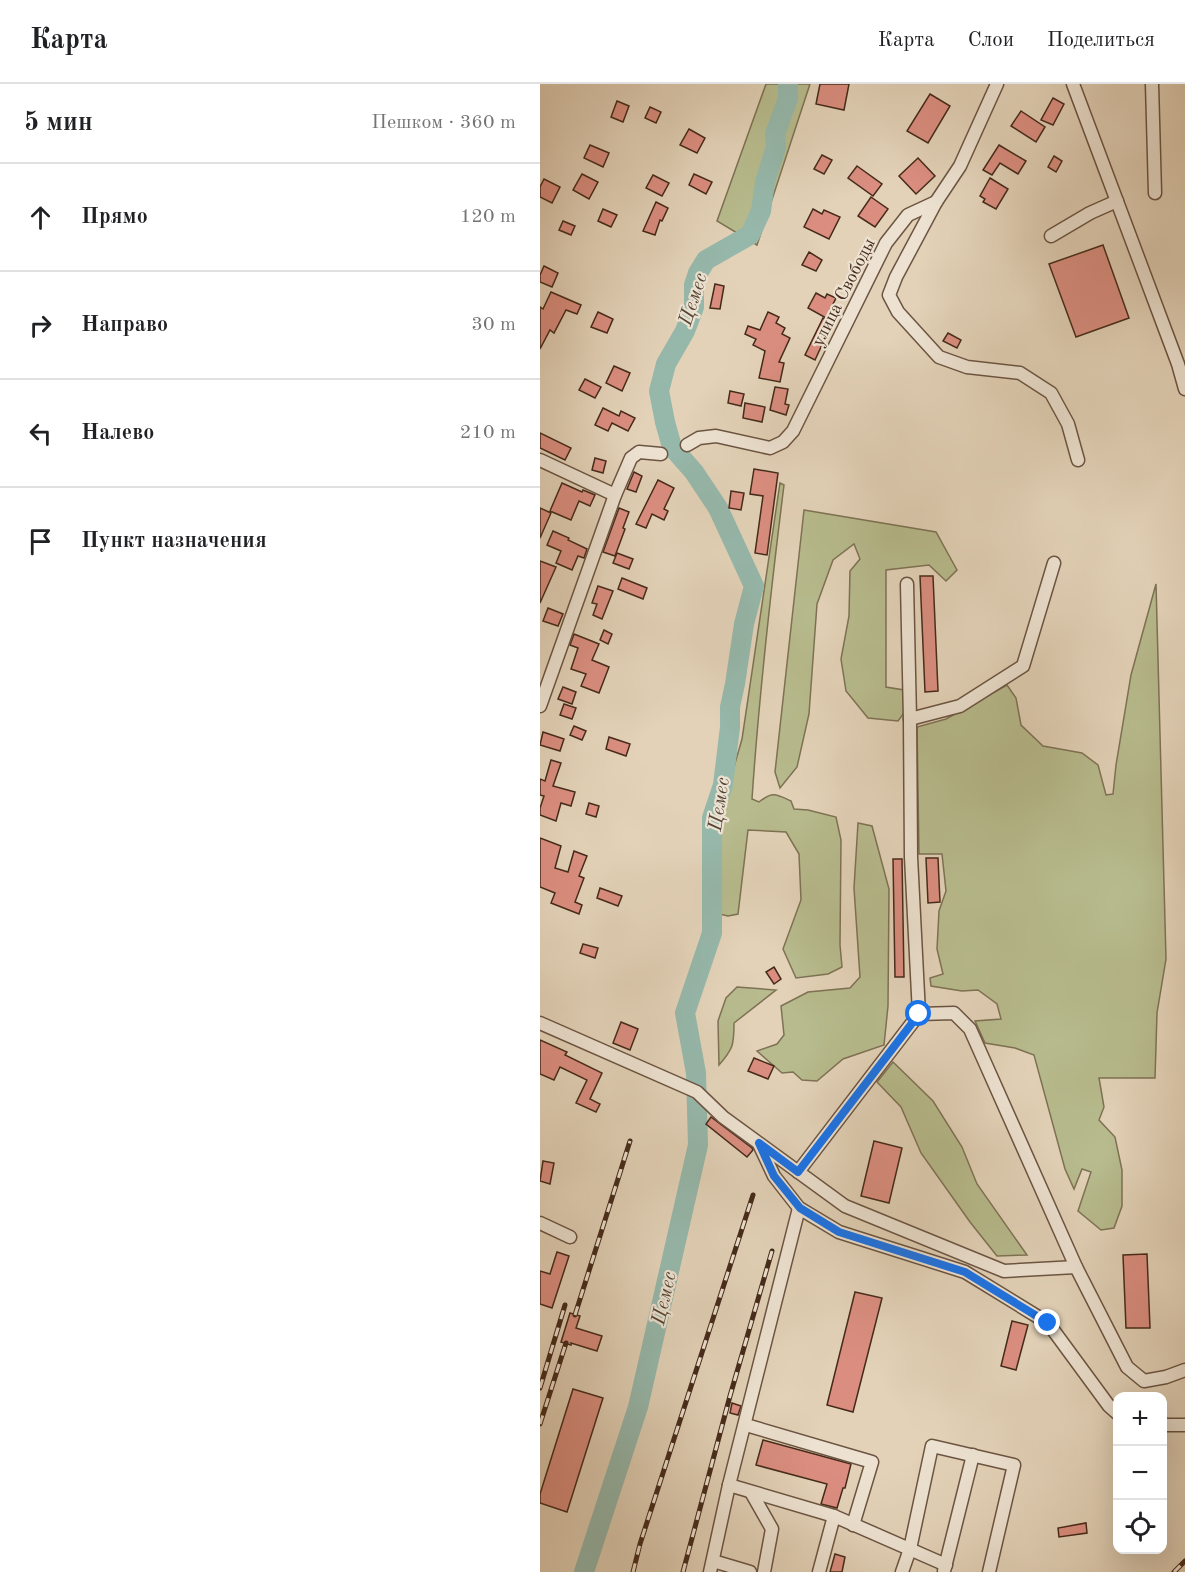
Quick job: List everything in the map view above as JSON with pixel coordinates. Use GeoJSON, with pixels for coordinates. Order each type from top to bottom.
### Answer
{"type":"FeatureCollection","features":[{"type":"Feature","properties":{"kind":"street"},"geometry":{"type":"LineString","coordinates":[[997,84],[960,166],[936,202],[896,277],[890,295],[898,312],[939,357],[967,367],[1020,373],[1051,393],[1068,424],[1078,460]]}},
{"type":"Feature","properties":{"kind":"street"},"geometry":{"type":"LineString","coordinates":[[1073,84],[1178,364],[1185,389]]}},
{"type":"Feature","properties":{"kind":"street"},"geometry":{"type":"LineString","coordinates":[[1152,84],[1155,193]]}},
{"type":"Feature","properties":{"kind":"street"},"geometry":{"type":"LineString","coordinates":[[1051,236],[1090,213],[1117,201]]}},
{"type":"Feature","properties":{"kind":"street","name":"улица Свободы"},"geometry":{"type":"LineString","coordinates":[[687,445],[699,438],[716,436],[770,448],[783,442],[793,431],[886,243],[908,215],[936,202]]}},
{"type":"Feature","properties":{"kind":"street"},"geometry":{"type":"LineString","coordinates":[[540,706],[615,495],[631,458],[639,452],[661,454]]}},
{"type":"Feature","properties":{"kind":"street"},"geometry":{"type":"LineString","coordinates":[[540,460],[615,495]]}},
{"type":"Feature","properties":{"kind":"street"},"geometry":{"type":"LineString","coordinates":[[910,719],[960,706],[1023,666],[1053,562]]}},
{"type":"Feature","properties":{"kind":"street"},"geometry":{"type":"LineString","coordinates":[[798,1172],[919,1014],[911,856],[907,584]]}},
{"type":"Feature","properties":{"kind":"street"},"geometry":{"type":"LineString","coordinates":[[919,1014],[954,1013],[970,1029],[1076,1267],[1127,1367],[1144,1382],[1185,1370]]}},
{"type":"Feature","properties":{"kind":"street"},"geometry":{"type":"LineString","coordinates":[[540,1023],[696,1092],[723,1117],[845,1206],[1004,1271],[1076,1267]]}},
{"type":"Feature","properties":{"kind":"street"},"geometry":{"type":"LineString","coordinates":[[759,1143],[774,1176],[800,1208],[839,1232],[965,1272],[1048,1323],[1113,1410]]}},
{"type":"Feature","properties":{"kind":"street"},"geometry":{"type":"LineString","coordinates":[[750,1572],[711,1567],[729,1485],[800,1208]]}},
{"type":"Feature","properties":{"kind":"street"},"geometry":{"type":"LineString","coordinates":[[540,1223],[570,1237]]}},
{"type":"Feature","properties":{"kind":"street"},"geometry":{"type":"LineString","coordinates":[[746,1425],[872,1462],[853,1525]]}},
{"type":"Feature","properties":{"kind":"street"},"geometry":{"type":"LineString","coordinates":[[1167,1425],[1185,1425]]}},
{"type":"Feature","properties":{"kind":"street"},"geometry":{"type":"LineString","coordinates":[[902,1572],[932,1446],[1014,1464],[989,1572]]}},
{"type":"Feature","properties":{"kind":"street"},"geometry":{"type":"LineString","coordinates":[[729,1485],[834,1516],[909,1549],[945,1569],[973,1455]]}},
{"type":"Feature","properties":{"kind":"street"},"geometry":{"type":"LineString","coordinates":[[752,1492],[772,1529],[764,1572]]}},
{"type":"Feature","properties":{"kind":"street"},"geometry":{"type":"LineString","coordinates":[[819,1572],[834,1516]]}},
{"type":"Feature","properties":{"kind":"green space"},"geometry":{"type":"Polygon","coordinates":[[[766,84],[810,84],[757,245],[717,221],[766,84]]]}},
{"type":"Feature","properties":{"kind":"green space"},"geometry":{"type":"Polygon","coordinates":[[[780,483],[784,485],[758,720],[752,799],[759,802],[768,796],[778,795],[791,801],[794,809],[836,817],[841,840],[840,945],[842,967],[828,974],[796,978],[783,949],[801,900],[799,854],[786,832],[748,830],[738,914],[728,916],[715,913],[719,819],[742,739],[780,483]]]}},
{"type":"Feature","properties":{"kind":"green space"},"geometry":{"type":"Polygon","coordinates":[[[804,510],[936,532],[957,570],[946,581],[929,565],[886,570],[886,687],[904,690],[904,713],[898,721],[868,718],[846,691],[841,659],[849,616],[850,571],[860,559],[854,544],[833,560],[817,604],[809,714],[797,767],[780,788],[775,772],[804,510]]]}},
{"type":"Feature","properties":{"kind":"green space"},"geometry":{"type":"Polygon","coordinates":[[[1156,584],[1166,959],[1157,1013],[1155,1078],[1099,1078],[1104,1107],[1099,1120],[1115,1137],[1122,1170],[1122,1206],[1114,1228],[1101,1230],[1078,1211],[1091,1172],[1082,1169],[1074,1189],[1065,1169],[1034,1055],[1015,1048],[985,1043],[975,1021],[1001,1019],[997,1004],[978,990],[962,991],[931,986],[930,978],[943,974],[937,949],[939,911],[946,891],[942,854],[919,854],[917,727],[946,719],[1007,685],[1016,698],[1021,725],[1043,746],[1082,753],[1098,765],[1106,795],[1113,794],[1131,675],[1156,584]]]}},
{"type":"Feature","properties":{"kind":"green space"},"geometry":{"type":"Polygon","coordinates":[[[858,823],[872,826],[889,889],[888,1006],[884,1045],[843,1059],[817,1081],[802,1080],[793,1072],[782,1073],[757,1051],[777,1044],[784,1035],[781,1006],[808,992],[850,988],[860,977],[854,888],[858,823]]]}},
{"type":"Feature","properties":{"kind":"green space"},"geometry":{"type":"Polygon","coordinates":[[[737,987],[776,990],[734,1023],[732,1046],[719,1065],[718,1021],[726,998],[737,987]]]}},
{"type":"Feature","properties":{"kind":"green space"},"geometry":{"type":"Polygon","coordinates":[[[893,1062],[933,1101],[962,1147],[977,1184],[1027,1255],[997,1256],[921,1153],[901,1107],[877,1082],[893,1062]]]}},
{"type":"Feature","properties":{"kind":"building"},"geometry":{"type":"Polygon","coordinates":[[[820,84],[849,84],[844,110],[816,104],[820,84]]]}},
{"type":"Feature","properties":{"kind":"building"},"geometry":{"type":"Polygon","coordinates":[[[930,94],[950,106],[928,143],[907,131],[930,94]]]}},
{"type":"Feature","properties":{"kind":"building"},"geometry":{"type":"Polygon","coordinates":[[[1053,98],[1064,104],[1053,125],[1041,120],[1053,98]]]}},
{"type":"Feature","properties":{"kind":"building"},"geometry":{"type":"Polygon","coordinates":[[[617,101],[629,106],[623,122],[611,117],[617,101]]]}},
{"type":"Feature","properties":{"kind":"building"},"geometry":{"type":"Polygon","coordinates":[[[650,107],[661,112],[656,123],[645,118],[650,107]]]}},
{"type":"Feature","properties":{"kind":"building"},"geometry":{"type":"Polygon","coordinates":[[[1021,111],[1045,127],[1036,142],[1011,126],[1021,111]]]}},
{"type":"Feature","properties":{"kind":"building"},"geometry":{"type":"Polygon","coordinates":[[[689,129],[705,138],[697,153],[680,145],[689,129]]]}},
{"type":"Feature","properties":{"kind":"building"},"geometry":{"type":"Polygon","coordinates":[[[590,145],[609,153],[603,167],[584,158],[590,145]]]}},
{"type":"Feature","properties":{"kind":"building"},"geometry":{"type":"Polygon","coordinates":[[[999,145],[1026,161],[1018,174],[1000,163],[992,175],[983,170],[999,145]]]}},
{"type":"Feature","properties":{"kind":"building"},"geometry":{"type":"Polygon","coordinates":[[[822,155],[832,160],[824,174],[814,169],[822,155]]]}},
{"type":"Feature","properties":{"kind":"building"},"geometry":{"type":"Polygon","coordinates":[[[1054,156],[1062,161],[1056,172],[1048,167],[1054,156]]]}},
{"type":"Feature","properties":{"kind":"building"},"geometry":{"type":"Polygon","coordinates":[[[918,158],[935,176],[916,194],[899,176],[918,158]]]}},
{"type":"Feature","properties":{"kind":"building"},"geometry":{"type":"Polygon","coordinates":[[[857,166],[882,184],[873,196],[848,178],[857,166]]]}},
{"type":"Feature","properties":{"kind":"building"},"geometry":{"type":"Polygon","coordinates":[[[582,174],[598,182],[589,199],[573,190],[582,174]]]}},
{"type":"Feature","properties":{"kind":"building"},"geometry":{"type":"Polygon","coordinates":[[[694,174],[712,182],[706,194],[689,185],[694,174]]]}},
{"type":"Feature","properties":{"kind":"building"},"geometry":{"type":"Polygon","coordinates":[[[653,175],[669,183],[662,196],[646,188],[653,175]]]}},
{"type":"Feature","properties":{"kind":"building"},"geometry":{"type":"Polygon","coordinates":[[[990,178],[1008,189],[996,209],[983,202],[985,199],[980,196],[990,178]]]}},
{"type":"Feature","properties":{"kind":"building"},"geometry":{"type":"Polygon","coordinates":[[[544,179],[560,187],[552,203],[540,197],[540,187],[544,179]]]}},
{"type":"Feature","properties":{"kind":"building"},"geometry":{"type":"Polygon","coordinates":[[[871,197],[888,209],[875,227],[858,216],[871,197]]]}},
{"type":"Feature","properties":{"kind":"building"},"geometry":{"type":"Polygon","coordinates":[[[656,202],[668,208],[662,221],[660,220],[655,235],[643,231],[656,202]]]}},
{"type":"Feature","properties":{"kind":"building"},"geometry":{"type":"Polygon","coordinates":[[[603,209],[617,215],[611,227],[598,221],[603,209]]]}},
{"type":"Feature","properties":{"kind":"building"},"geometry":{"type":"Polygon","coordinates":[[[813,209],[822,214],[824,210],[840,217],[829,239],[804,227],[813,209]]]}},
{"type":"Feature","properties":{"kind":"building"},"geometry":{"type":"Polygon","coordinates":[[[563,221],[575,226],[571,235],[559,230],[563,221]]]}},
{"type":"Feature","properties":{"kind":"building"},"geometry":{"type":"Polygon","coordinates":[[[1103,245],[1129,318],[1076,337],[1049,264],[1103,245]]]}},
{"type":"Feature","properties":{"kind":"building"},"geometry":{"type":"Polygon","coordinates":[[[809,252],[822,260],[816,271],[802,265],[809,252]]]}},
{"type":"Feature","properties":{"kind":"building"},"geometry":{"type":"Polygon","coordinates":[[[544,266],[558,273],[552,287],[540,282],[544,266]]]}},
{"type":"Feature","properties":{"kind":"building"},"geometry":{"type":"Polygon","coordinates":[[[715,284],[724,286],[720,309],[710,308],[715,284]]]}},
{"type":"Feature","properties":{"kind":"building"},"geometry":{"type":"Polygon","coordinates":[[[551,292],[581,305],[577,314],[566,310],[554,333],[550,330],[540,349],[540,307],[543,309],[551,292]]]}},
{"type":"Feature","properties":{"kind":"building"},"geometry":{"type":"Polygon","coordinates":[[[816,293],[825,298],[827,294],[836,298],[826,318],[808,308],[816,293]]]}},
{"type":"Feature","properties":{"kind":"building"},"geometry":{"type":"Polygon","coordinates":[[[598,312],[613,319],[607,333],[591,327],[598,312]]]}},
{"type":"Feature","properties":{"kind":"building"},"geometry":{"type":"Polygon","coordinates":[[[768,312],[779,317],[776,323],[785,328],[782,334],[790,338],[779,362],[784,363],[780,382],[759,378],[765,351],[753,345],[756,339],[745,334],[748,326],[760,330],[768,312]]]}},
{"type":"Feature","properties":{"kind":"building"},"geometry":{"type":"Polygon","coordinates":[[[823,318],[832,323],[815,360],[805,355],[823,318]]]}},
{"type":"Feature","properties":{"kind":"building"},"geometry":{"type":"Polygon","coordinates":[[[948,333],[961,340],[957,348],[943,341],[948,333]]]}},
{"type":"Feature","properties":{"kind":"building"},"geometry":{"type":"Polygon","coordinates":[[[614,366],[630,373],[622,391],[606,383],[614,366]]]}},
{"type":"Feature","properties":{"kind":"building"},"geometry":{"type":"Polygon","coordinates":[[[585,379],[601,387],[595,398],[579,390],[585,379]]]}},
{"type":"Feature","properties":{"kind":"building"},"geometry":{"type":"Polygon","coordinates":[[[775,387],[788,389],[785,404],[789,405],[786,415],[770,410],[775,387]]]}},
{"type":"Feature","properties":{"kind":"building"},"geometry":{"type":"Polygon","coordinates":[[[730,391],[744,394],[741,406],[728,403],[730,391]]]}},
{"type":"Feature","properties":{"kind":"building"},"geometry":{"type":"Polygon","coordinates":[[[745,403],[765,407],[762,422],[743,418],[745,403]]]}},
{"type":"Feature","properties":{"kind":"building"},"geometry":{"type":"Polygon","coordinates":[[[603,408],[619,416],[621,411],[635,418],[628,431],[612,423],[608,431],[595,425],[603,408]]]}},
{"type":"Feature","properties":{"kind":"building"},"geometry":{"type":"Polygon","coordinates":[[[540,433],[571,448],[565,460],[540,448],[540,433]]]}},
{"type":"Feature","properties":{"kind":"building"},"geometry":{"type":"Polygon","coordinates":[[[595,458],[606,461],[603,473],[592,470],[595,458]]]}},
{"type":"Feature","properties":{"kind":"building"},"geometry":{"type":"Polygon","coordinates":[[[754,469],[778,473],[767,555],[755,553],[763,496],[750,494],[754,469]]]}},
{"type":"Feature","properties":{"kind":"building"},"geometry":{"type":"Polygon","coordinates":[[[634,472],[642,476],[636,492],[627,489],[634,472]]]}},
{"type":"Feature","properties":{"kind":"building"},"geometry":{"type":"Polygon","coordinates":[[[658,480],[674,488],[664,509],[668,511],[664,520],[652,514],[646,528],[636,524],[658,480]]]}},
{"type":"Feature","properties":{"kind":"building"},"geometry":{"type":"Polygon","coordinates":[[[562,483],[595,495],[590,506],[579,501],[571,520],[550,511],[562,483]]]}},
{"type":"Feature","properties":{"kind":"building"},"geometry":{"type":"Polygon","coordinates":[[[731,491],[744,493],[741,510],[729,508],[731,491]]]}},
{"type":"Feature","properties":{"kind":"building"},"geometry":{"type":"Polygon","coordinates":[[[540,508],[551,513],[540,538],[540,508]]]}},
{"type":"Feature","properties":{"kind":"building"},"geometry":{"type":"Polygon","coordinates":[[[619,508],[629,512],[615,556],[603,552],[619,508]]]}},
{"type":"Feature","properties":{"kind":"building"},"geometry":{"type":"Polygon","coordinates":[[[553,531],[587,549],[584,558],[578,556],[572,570],[556,563],[561,551],[547,545],[553,531]]]}},
{"type":"Feature","properties":{"kind":"building"},"geometry":{"type":"Polygon","coordinates":[[[617,553],[633,559],[629,569],[613,563],[617,553]]]}},
{"type":"Feature","properties":{"kind":"building"},"geometry":{"type":"Polygon","coordinates":[[[540,561],[556,567],[540,603],[540,561]]]}},
{"type":"Feature","properties":{"kind":"building"},"geometry":{"type":"Polygon","coordinates":[[[920,576],[933,576],[938,691],[925,692],[920,576]]]}},
{"type":"Feature","properties":{"kind":"building"},"geometry":{"type":"Polygon","coordinates":[[[622,578],[647,588],[643,599],[618,589],[622,578]]]}},
{"type":"Feature","properties":{"kind":"building"},"geometry":{"type":"Polygon","coordinates":[[[598,586],[613,591],[602,619],[593,615],[597,604],[592,603],[598,586]]]}},
{"type":"Feature","properties":{"kind":"building"},"geometry":{"type":"Polygon","coordinates":[[[548,608],[563,614],[558,626],[543,621],[548,608]]]}},
{"type":"Feature","properties":{"kind":"building"},"geometry":{"type":"Polygon","coordinates":[[[604,630],[612,634],[608,644],[600,640],[604,630]]]}},
{"type":"Feature","properties":{"kind":"building"},"geometry":{"type":"Polygon","coordinates":[[[574,634],[599,644],[592,660],[609,667],[599,693],[581,686],[586,674],[571,669],[578,648],[570,645],[574,634]]]}},
{"type":"Feature","properties":{"kind":"building"},"geometry":{"type":"Polygon","coordinates":[[[563,687],[576,692],[572,704],[558,699],[563,687]]]}},
{"type":"Feature","properties":{"kind":"building"},"geometry":{"type":"Polygon","coordinates":[[[564,704],[576,708],[572,719],[560,715],[564,704]]]}},
{"type":"Feature","properties":{"kind":"building"},"geometry":{"type":"Polygon","coordinates":[[[574,726],[586,731],[582,740],[570,735],[574,726]]]}},
{"type":"Feature","properties":{"kind":"building"},"geometry":{"type":"Polygon","coordinates":[[[543,732],[564,739],[560,751],[540,745],[543,732]]]}},
{"type":"Feature","properties":{"kind":"building"},"geometry":{"type":"Polygon","coordinates":[[[609,737],[630,744],[626,756],[606,749],[609,737]]]}},
{"type":"Feature","properties":{"kind":"building"},"geometry":{"type":"Polygon","coordinates":[[[551,760],[561,763],[553,786],[575,792],[571,806],[561,803],[556,821],[540,815],[544,796],[540,795],[540,779],[545,781],[551,760]]]}},
{"type":"Feature","properties":{"kind":"building"},"geometry":{"type":"Polygon","coordinates":[[[589,803],[599,806],[596,817],[586,814],[589,803]]]}},
{"type":"Feature","properties":{"kind":"building"},"geometry":{"type":"Polygon","coordinates":[[[540,838],[561,846],[555,868],[568,872],[574,851],[587,856],[579,876],[584,878],[575,902],[582,905],[579,914],[551,903],[555,893],[540,887],[540,838]]]}},
{"type":"Feature","properties":{"kind":"building"},"geometry":{"type":"Polygon","coordinates":[[[926,858],[938,858],[940,902],[928,903],[926,858]]]}},
{"type":"Feature","properties":{"kind":"building"},"geometry":{"type":"Polygon","coordinates":[[[893,859],[902,859],[904,977],[895,977],[893,859]]]}},
{"type":"Feature","properties":{"kind":"building"},"geometry":{"type":"Polygon","coordinates":[[[600,888],[622,896],[618,906],[597,898],[600,888]]]}},
{"type":"Feature","properties":{"kind":"building"},"geometry":{"type":"Polygon","coordinates":[[[583,944],[598,948],[595,958],[580,953],[583,944]]]}},
{"type":"Feature","properties":{"kind":"building"},"geometry":{"type":"Polygon","coordinates":[[[774,967],[781,979],[774,984],[766,972],[774,967]]]}},
{"type":"Feature","properties":{"kind":"building"},"geometry":{"type":"Polygon","coordinates":[[[621,1022],[638,1029],[630,1050],[613,1043],[621,1022]]]}},
{"type":"Feature","properties":{"kind":"building"},"geometry":{"type":"Polygon","coordinates":[[[540,1040],[567,1052],[565,1055],[602,1073],[590,1099],[600,1104],[596,1112],[576,1103],[587,1080],[560,1067],[554,1080],[540,1074],[540,1040]]]}},
{"type":"Feature","properties":{"kind":"building"},"geometry":{"type":"Polygon","coordinates":[[[754,1058],[774,1066],[768,1079],[748,1071],[754,1058]]]}},
{"type":"Feature","properties":{"kind":"building"},"geometry":{"type":"Polygon","coordinates":[[[711,1117],[752,1148],[753,1150],[747,1157],[706,1124],[711,1117]]]}},
{"type":"Feature","properties":{"kind":"building"},"geometry":{"type":"Polygon","coordinates":[[[874,1141],[902,1148],[889,1203],[861,1196],[874,1141]]]}},
{"type":"Feature","properties":{"kind":"building"},"geometry":{"type":"Polygon","coordinates":[[[543,1161],[554,1163],[550,1184],[540,1181],[543,1161]]]}},
{"type":"Feature","properties":{"kind":"building"},"geometry":{"type":"Polygon","coordinates":[[[557,1252],[569,1256],[552,1308],[540,1304],[540,1271],[550,1274],[557,1252]]]}},
{"type":"Feature","properties":{"kind":"building"},"geometry":{"type":"Polygon","coordinates":[[[1147,1254],[1150,1328],[1126,1328],[1123,1255],[1147,1254]]]}},
{"type":"Feature","properties":{"kind":"building"},"geometry":{"type":"Polygon","coordinates":[[[855,1292],[882,1298],[853,1412],[827,1405],[855,1292]]]}},
{"type":"Feature","properties":{"kind":"building"},"geometry":{"type":"Polygon","coordinates":[[[570,1313],[580,1316],[576,1328],[602,1336],[597,1351],[561,1342],[570,1313]]]}},
{"type":"Feature","properties":{"kind":"building"},"geometry":{"type":"Polygon","coordinates":[[[1012,1321],[1028,1325],[1016,1370],[1001,1366],[1012,1321]]]}},
{"type":"Feature","properties":{"kind":"building"},"geometry":{"type":"Polygon","coordinates":[[[573,1389],[603,1398],[567,1512],[540,1503],[540,1494],[573,1389]]]}},
{"type":"Feature","properties":{"kind":"building"},"geometry":{"type":"Polygon","coordinates":[[[732,1403],[741,1406],[738,1415],[730,1413],[732,1403]]]}},
{"type":"Feature","properties":{"kind":"building"},"geometry":{"type":"Polygon","coordinates":[[[763,1440],[851,1464],[837,1508],[821,1504],[827,1484],[756,1465],[763,1440]]]}},
{"type":"Feature","properties":{"kind":"building"},"geometry":{"type":"Polygon","coordinates":[[[1086,1523],[1087,1533],[1059,1537],[1058,1528],[1086,1523]]]}},
{"type":"Feature","properties":{"kind":"building"},"geometry":{"type":"Polygon","coordinates":[[[835,1554],[845,1557],[842,1572],[830,1572],[835,1554]]]}},
{"type":"Feature","properties":{"kind":"waterway","name":"Цемес"},"geometry":{"type":"LineString","coordinates":[[584,1572],[638,1407],[698,1145],[696,1073],[685,1013],[712,933],[712,818],[723,785],[730,707],[744,624],[754,586],[718,508],[694,472],[672,447],[659,391],[666,364],[685,331],[694,307],[694,285],[698,273],[706,260],[750,235],[761,211],[765,182],[776,147],[775,134],[788,98],[788,84]]}},
{"type":"Feature","properties":{"kind":"railway"},"geometry":{"type":"LineString","coordinates":[[575,1315],[630,1141]]}},
{"type":"Feature","properties":{"kind":"railway"},"geometry":{"type":"LineString","coordinates":[[633,1572],[640,1544],[753,1195]]}},
{"type":"Feature","properties":{"kind":"railway"},"geometry":{"type":"LineString","coordinates":[[683,1572],[772,1251]]}},
{"type":"Feature","properties":{"kind":"railway"},"geometry":{"type":"LineString","coordinates":[[540,1388],[565,1305]]}},
{"type":"Feature","properties":{"kind":"railway"},"geometry":{"type":"LineString","coordinates":[[540,1424],[566,1343]]}},
{"type":"Feature","properties":{"kind":"railway"},"geometry":{"type":"LineString","coordinates":[[1174,1572],[1185,1561]]}},
{"type":"Feature","properties":{"kind":"route"},"geometry":{"type":"LineString","coordinates":[[919,1014],[798,1172],[759,1143],[774,1176],[800,1208],[839,1232],[965,1272],[1048,1323]]}}]}
